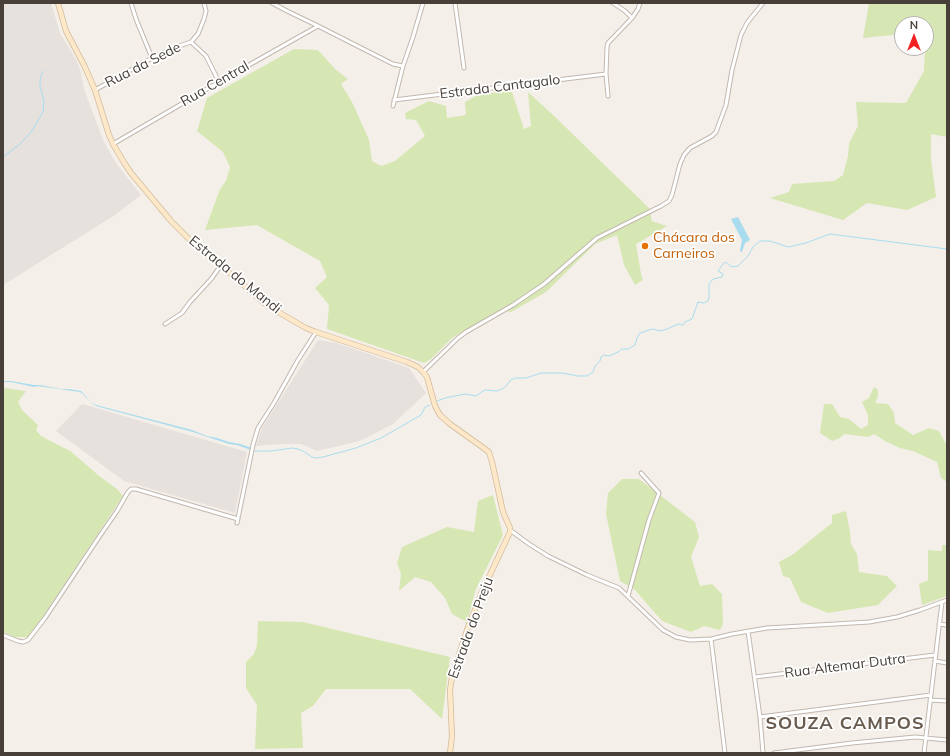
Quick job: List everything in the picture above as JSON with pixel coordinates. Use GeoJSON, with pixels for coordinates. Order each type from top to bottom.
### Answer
{"type":"FeatureCollection","features":[{"type":"Feature","properties":{"kind":"main road","name":"Estrada do Mandi"},"geometry":{"type":"LineString","coordinates":[[58,3],[66,31],[81,58],[94,90],[109,135],[124,164],[171,221],[191,242],[221,265],[263,302],[294,321],[316,332],[407,362],[418,367],[424,372]]}},
{"type":"Feature","properties":{"kind":"main road"},"geometry":{"type":"LineString","coordinates":[[424,372],[427,377],[433,402],[438,413],[450,424],[489,452],[502,512],[510,530]]}},
{"type":"Feature","properties":{"kind":"main road","name":"Estrada do Preju"},"geometry":{"type":"LineString","coordinates":[[450,753],[452,736],[450,690],[452,677],[468,627],[481,594],[510,534],[510,530]]}},
{"type":"Feature","properties":{"kind":"street"},"geometry":{"type":"LineString","coordinates":[[131,3],[152,58]]}},
{"type":"Feature","properties":{"kind":"street"},"geometry":{"type":"LineString","coordinates":[[191,42],[198,34],[204,19],[206,11],[204,3]]}},
{"type":"Feature","properties":{"kind":"street"},"geometry":{"type":"LineString","coordinates":[[272,3],[393,64],[403,66]]}},
{"type":"Feature","properties":{"kind":"street"},"geometry":{"type":"LineString","coordinates":[[393,106],[403,66],[423,3]]}},
{"type":"Feature","properties":{"kind":"street"},"geometry":{"type":"LineString","coordinates":[[455,3],[464,68]]}},
{"type":"Feature","properties":{"kind":"street"},"geometry":{"type":"LineString","coordinates":[[613,3],[632,18]]}},
{"type":"Feature","properties":{"kind":"street"},"geometry":{"type":"LineString","coordinates":[[608,96],[606,74],[608,43],[632,18],[640,3]]}},
{"type":"Feature","properties":{"kind":"street"},"geometry":{"type":"LineString","coordinates":[[424,372],[458,338],[513,305],[544,284],[597,238],[662,206],[669,201],[684,155],[690,148],[714,135],[718,128],[726,105],[733,65],[741,35],[747,23],[763,3]]}},
{"type":"Feature","properties":{"kind":"street","name":"Rua Central"},"geometry":{"type":"LineString","coordinates":[[113,144],[318,26]]}},
{"type":"Feature","properties":{"kind":"street","name":"Rua da Sede"},"geometry":{"type":"LineString","coordinates":[[94,90],[152,58],[191,42],[206,56],[219,82]]}},
{"type":"Feature","properties":{"kind":"street","name":"Estrada Cantagalo"},"geometry":{"type":"LineString","coordinates":[[394,100],[606,74]]}},
{"type":"Feature","properties":{"kind":"street"},"geometry":{"type":"LineString","coordinates":[[165,324],[182,313],[212,278],[221,265]]}},
{"type":"Feature","properties":{"kind":"street"},"geometry":{"type":"LineString","coordinates":[[237,523],[253,445],[258,428],[274,404],[298,360],[316,332]]}},
{"type":"Feature","properties":{"kind":"street"},"geometry":{"type":"LineString","coordinates":[[628,596],[658,493],[641,473]]}},
{"type":"Feature","properties":{"kind":"street"},"geometry":{"type":"LineString","coordinates":[[3,635],[23,642],[28,640],[45,618],[131,489],[136,489],[238,519]]}},
{"type":"Feature","properties":{"kind":"street"},"geometry":{"type":"LineString","coordinates":[[510,530],[548,556],[587,575],[619,588],[669,634],[690,640],[711,639],[748,631],[775,628],[874,622],[903,615],[947,600]]}},
{"type":"Feature","properties":{"kind":"street"},"geometry":{"type":"LineString","coordinates":[[924,753],[942,602]]}},
{"type":"Feature","properties":{"kind":"street"},"geometry":{"type":"LineString","coordinates":[[939,624],[947,625]]}},
{"type":"Feature","properties":{"kind":"street"},"geometry":{"type":"LineString","coordinates":[[748,631],[760,717],[763,753]]}},
{"type":"Feature","properties":{"kind":"street"},"geometry":{"type":"LineString","coordinates":[[711,639],[726,753]]}},
{"type":"Feature","properties":{"kind":"street","name":"Rua Altemar Dutra"},"geometry":{"type":"LineString","coordinates":[[755,677],[935,655]]}},
{"type":"Feature","properties":{"kind":"street"},"geometry":{"type":"LineString","coordinates":[[935,661],[947,663]]}},
{"type":"Feature","properties":{"kind":"street"},"geometry":{"type":"LineString","coordinates":[[760,717],[931,695]]}},
{"type":"Feature","properties":{"kind":"street"},"geometry":{"type":"LineString","coordinates":[[930,700],[947,701]]}},
{"type":"Feature","properties":{"kind":"street"},"geometry":{"type":"LineString","coordinates":[[774,753],[915,736],[947,740]]}},
{"type":"Feature","properties":{"kind":"shaded area"},"geometry":{"type":"Polygon","coordinates":[[[3,3],[51,3],[60,33],[77,61],[84,89],[104,142],[116,163],[141,195],[115,215],[3,285],[3,3]]]}},
{"type":"Feature","properties":{"kind":"shaded area"},"geometry":{"type":"Polygon","coordinates":[[[318,340],[337,343],[409,368],[426,393],[393,424],[360,441],[317,451],[301,444],[256,446],[262,428],[318,340]]]}},
{"type":"Feature","properties":{"kind":"shaded area"},"geometry":{"type":"Polygon","coordinates":[[[82,404],[247,452],[235,513],[124,481],[56,431],[82,404]]]}},
{"type":"Feature","properties":{"kind":"green space"},"geometry":{"type":"Polygon","coordinates":[[[869,3],[947,3],[947,137],[931,134],[931,159],[936,197],[907,210],[867,203],[843,220],[770,198],[789,192],[792,184],[834,181],[843,175],[848,156],[849,143],[858,126],[856,102],[906,103],[924,71],[925,56],[934,56],[934,16],[894,16],[894,35],[863,38],[869,3]]]}},
{"type":"Feature","properties":{"kind":"green space"},"geometry":{"type":"Polygon","coordinates":[[[294,49],[318,50],[335,69],[348,79],[341,84],[353,104],[369,140],[372,161],[381,166],[395,161],[425,136],[416,120],[406,119],[405,113],[429,101],[446,106],[447,118],[466,115],[465,102],[476,96],[511,89],[524,129],[531,126],[528,92],[649,208],[652,221],[667,226],[636,244],[643,280],[635,285],[624,265],[617,235],[595,244],[546,292],[511,312],[500,310],[452,338],[431,359],[424,363],[327,329],[329,305],[315,288],[327,277],[320,261],[257,225],[205,230],[220,189],[226,181],[230,167],[223,152],[197,131],[207,98],[294,49]]]}},
{"type":"Feature","properties":{"kind":"green space"},"geometry":{"type":"Polygon","coordinates":[[[874,387],[878,390],[878,396],[875,403],[888,404],[894,413],[895,423],[913,435],[929,428],[939,431],[947,446],[947,482],[941,478],[937,462],[913,451],[900,448],[874,434],[868,437],[844,434],[840,438],[832,441],[820,433],[824,404],[832,404],[840,417],[849,419],[861,429],[868,425],[868,415],[862,402],[869,398],[874,387]]]}},
{"type":"Feature","properties":{"kind":"green space"},"geometry":{"type":"Polygon","coordinates":[[[3,389],[26,391],[18,402],[22,410],[38,425],[36,430],[41,436],[70,451],[117,489],[123,496],[28,637],[15,637],[3,632],[3,389]]]}},
{"type":"Feature","properties":{"kind":"green space"},"geometry":{"type":"Polygon","coordinates":[[[622,479],[639,479],[695,522],[699,537],[691,557],[700,586],[712,584],[722,594],[723,624],[720,630],[704,626],[691,632],[662,621],[635,590],[620,581],[606,514],[608,493],[622,479]]]}},
{"type":"Feature","properties":{"kind":"green space"},"geometry":{"type":"Polygon","coordinates":[[[493,495],[503,535],[476,589],[467,622],[452,614],[445,598],[431,582],[415,577],[399,591],[401,574],[397,563],[402,547],[447,527],[474,532],[478,501],[493,495]]]}},
{"type":"Feature","properties":{"kind":"green space"},"geometry":{"type":"Polygon","coordinates":[[[846,511],[851,544],[857,554],[859,572],[887,576],[897,586],[878,605],[828,613],[801,602],[790,578],[783,576],[779,562],[792,555],[832,523],[832,515],[846,511]]]}},
{"type":"Feature","properties":{"kind":"green space"},"geometry":{"type":"Polygon","coordinates":[[[942,545],[947,545],[947,596],[922,605],[919,584],[928,580],[928,550],[942,551],[942,545]]]}},
{"type":"Feature","properties":{"kind":"green space"},"geometry":{"type":"Polygon","coordinates":[[[258,621],[303,622],[450,657],[442,719],[410,689],[326,689],[313,706],[301,713],[303,748],[255,749],[257,705],[246,688],[246,662],[254,654],[257,645],[258,621]]]}},
{"type":"Feature","properties":{"kind":"water"},"geometry":{"type":"Polygon","coordinates":[[[738,217],[750,240],[745,243],[742,252],[740,251],[742,240],[731,219],[738,217]]]}},
{"type":"Feature","properties":{"kind":"water"},"geometry":{"type":"Polygon","coordinates":[[[3,381],[81,391],[90,402],[80,392],[38,386],[34,387],[3,381]]]}},
{"type":"Feature","properties":{"kind":"water"},"geometry":{"type":"Polygon","coordinates":[[[90,402],[96,405],[192,430],[207,436],[252,448],[251,450],[229,444],[193,432],[96,406],[90,402]]]}},
{"type":"Feature","properties":{"kind":"waterway"},"geometry":{"type":"LineString","coordinates":[[3,157],[20,144],[32,131],[43,112],[44,101],[40,86],[40,79],[43,71]]}},
{"type":"Feature","properties":{"kind":"waterway"},"geometry":{"type":"LineString","coordinates":[[437,401],[465,394],[476,396],[485,390],[497,391],[502,389],[515,378],[526,378],[541,373],[562,373],[587,376],[593,372],[595,366],[604,355],[609,356],[622,349],[628,349],[635,345],[640,333],[652,329],[661,331],[678,324],[683,325],[685,322],[692,319],[698,302],[704,303],[708,301],[709,284],[713,279],[722,277],[723,274],[718,271],[723,264],[726,262],[732,267],[738,266],[748,256],[753,247],[760,241],[770,241],[788,247],[806,243],[830,234],[947,249]]}},
{"type":"Feature","properties":{"kind":"waterway"},"geometry":{"type":"LineString","coordinates":[[255,451],[271,451],[292,448],[303,451],[312,457],[323,457],[356,448],[381,438],[421,415],[425,407],[430,405]]}},
{"type":"Feature","properties":{"kind":"place","name":"Chácara dos Carneiros"},"geometry":{"type":"Point","coordinates":[645,246]}},
{"type":"Feature","properties":{"kind":"district","name":"SOUZA CAMPOS"},"geometry":{"type":"Point","coordinates":[845,724]}}]}
